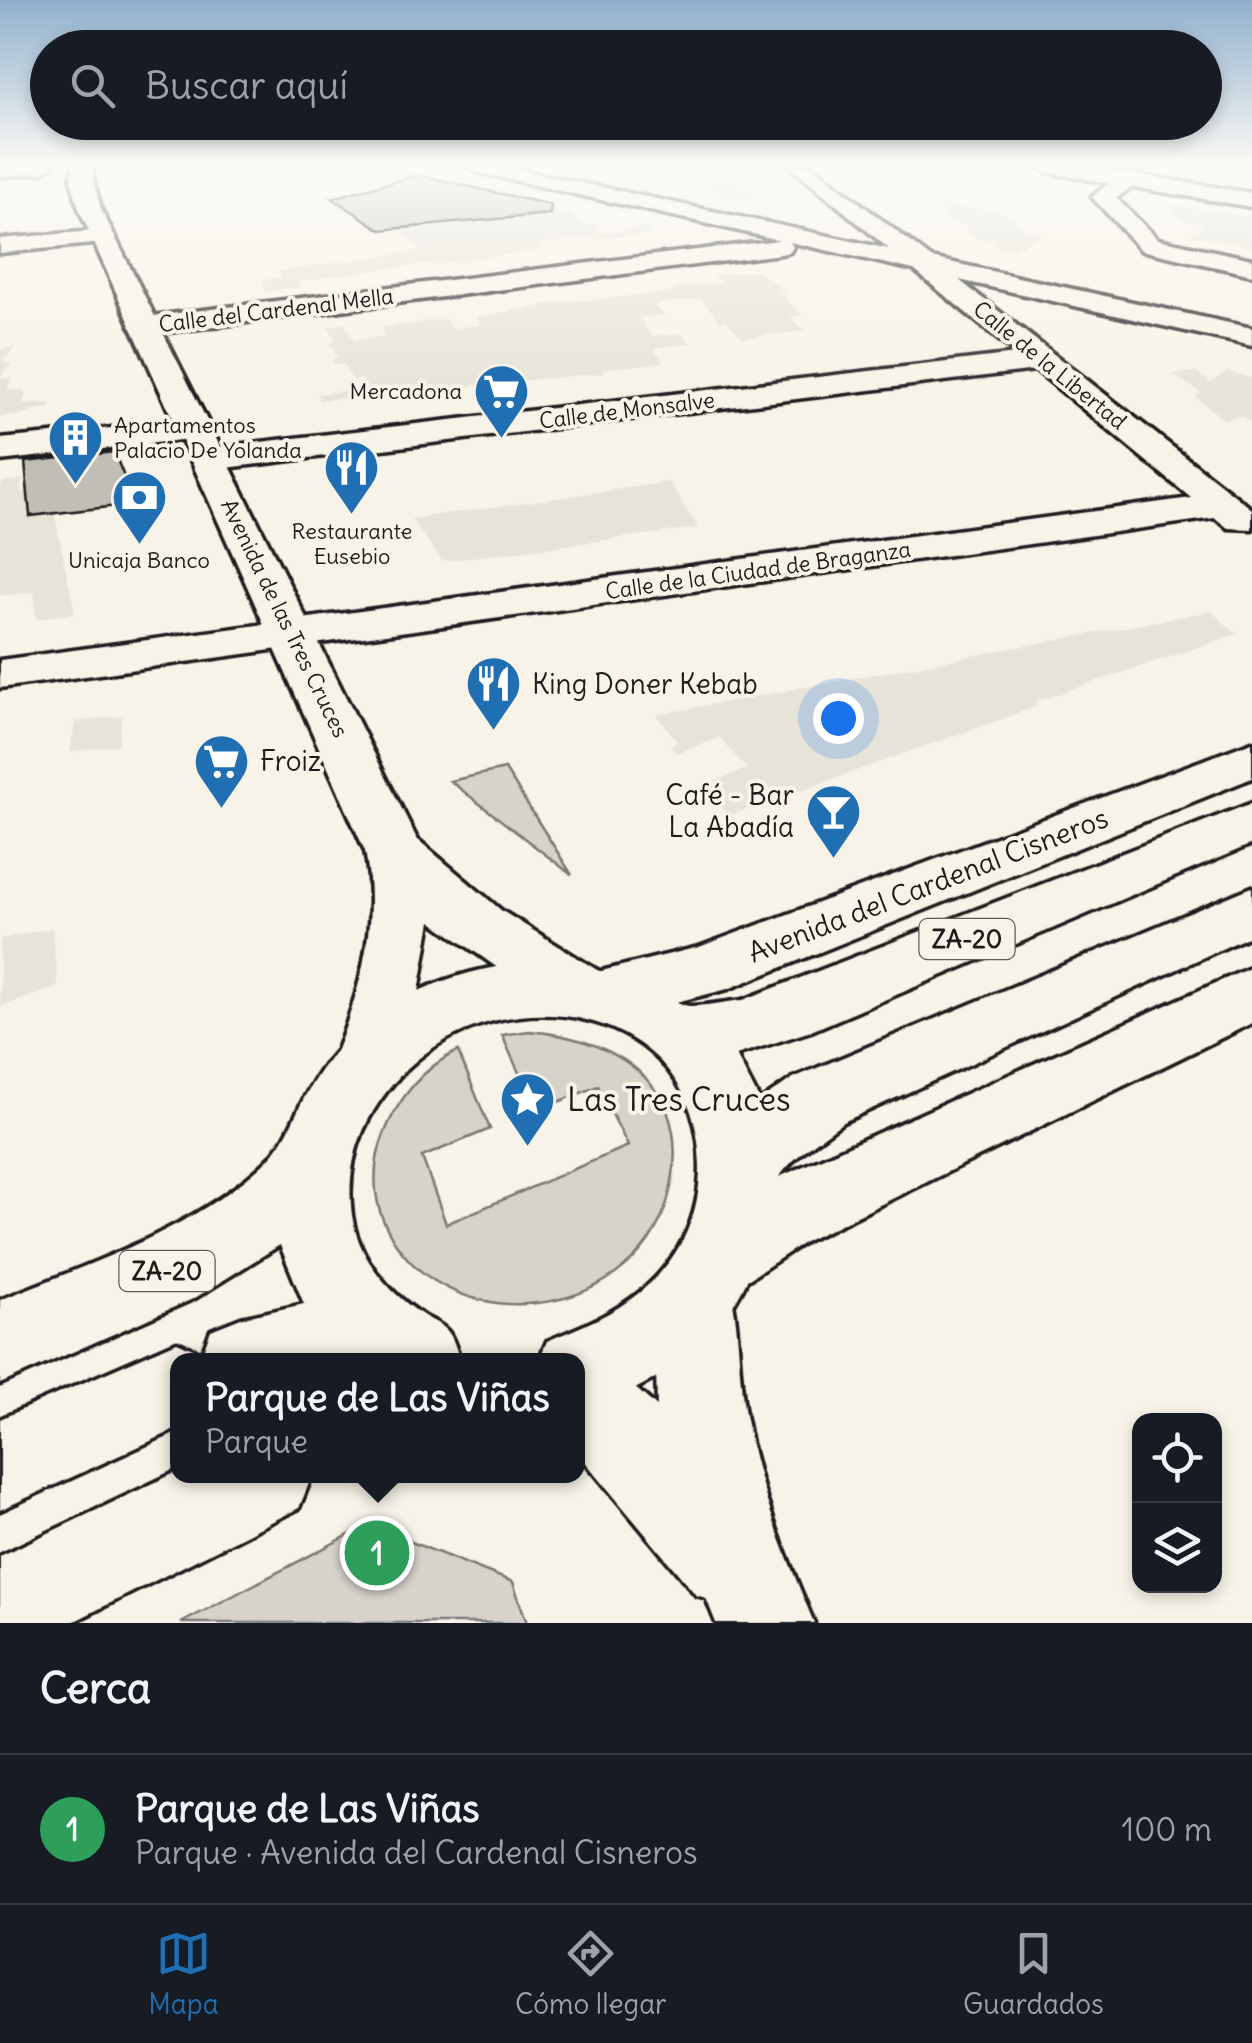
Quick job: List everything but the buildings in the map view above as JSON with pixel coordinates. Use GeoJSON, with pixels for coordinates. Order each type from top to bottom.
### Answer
{"type":"FeatureCollection","features":[{"type":"Feature","properties":{"kind":"main road"},"geometry":{"type":"LineString","coordinates":[[0,246],[55,242]]}},
{"type":"Feature","properties":{"kind":"main road","name":"Avenida de las Tres Cruces"},"geometry":{"type":"LineString","coordinates":[[106,242],[394,851],[400,887],[392,983],[365,1066]]}},
{"type":"Feature","properties":{"kind":"main road"},"geometry":{"type":"LineString","coordinates":[[824,242],[1252,337]]}},
{"type":"Feature","properties":{"kind":"main road","name":"Calle del Cardenal Mella"},"geometry":{"type":"LineString","coordinates":[[145,326],[824,242]]}},
{"type":"Feature","properties":{"kind":"main road","name":"Calle de la Libertad"},"geometry":{"type":"LineString","coordinates":[[901,242],[1238,516]]}},
{"type":"Feature","properties":{"kind":"main road"},"geometry":{"type":"LineString","coordinates":[[1145,242],[1252,267]]}},
{"type":"Feature","properties":{"kind":"main road","name":"Calle de Monsalve"},"geometry":{"type":"LineString","coordinates":[[0,450],[202,444],[1045,360]]}},
{"type":"Feature","properties":{"kind":"main road","name":"Calle de la Ciudad de Braganza"},"geometry":{"type":"LineString","coordinates":[[0,674],[1238,516]]}},
{"type":"Feature","properties":{"kind":"main road","name":"Avenida del Cardenal Cisneros"},"geometry":{"type":"LineString","coordinates":[[398,1348],[344,1300],[323,1260],[313,1216],[314,1166],[336,1105],[365,1066],[402,1032],[461,1002],[506,990],[590,993],[706,971],[1252,759]]}},
{"type":"Feature","properties":{"kind":"main road","name":"ZA-20"},"geometry":{"type":"LineString","coordinates":[[678,1036],[743,1027],[788,1012],[1252,822]]}},
{"type":"Feature","properties":{"kind":"main road","name":"Avenida de las Tres Cruces"},"geometry":{"type":"LineString","coordinates":[[394,851],[428,884],[522,955],[590,993]]}},
{"type":"Feature","properties":{"kind":"main road"},"geometry":{"type":"LineString","coordinates":[[740,1167],[777,1130],[818,1100],[1252,909]]}},
{"type":"Feature","properties":{"kind":"main road","name":"Avenida del Cardenal Cisneros"},"geometry":{"type":"LineString","coordinates":[[590,993],[641,1011],[678,1036],[706,1067],[728,1106],[736,1130],[740,1167],[737,1204],[707,1274]]}},
{"type":"Feature","properties":{"kind":"main road","name":"Avenida del Cardenal Cisneros"},"geometry":{"type":"LineString","coordinates":[[585,1368],[629,1350],[672,1318],[707,1274],[779,1214],[1252,993]]}},
{"type":"Feature","properties":{"kind":"main road","name":"Avenida del Cardenal Cisneros"},"geometry":{"type":"LineString","coordinates":[[0,1342],[203,1254],[264,1214],[314,1166]]}},
{"type":"Feature","properties":{"kind":"main road"},"geometry":{"type":"LineString","coordinates":[[707,1274],[694,1362],[726,1524],[759,1610]]}},
{"type":"Feature","properties":{"kind":"main road","name":"Avenida del Cardenal Cisneros"},"geometry":{"type":"LineString","coordinates":[[271,1353],[310,1344],[398,1348]]}},
{"type":"Feature","properties":{"kind":"main road"},"geometry":{"type":"LineString","coordinates":[[0,1465],[170,1388]]}},
{"type":"Feature","properties":{"kind":"main road"},"geometry":{"type":"LineString","coordinates":[[585,1400],[623,1436],[714,1540],[759,1610]]}},
{"type":"Feature","properties":{"kind":"main road"},"geometry":{"type":"LineString","coordinates":[[0,1607],[253,1483]]}},
{"type":"Feature","properties":{"kind":"shaded area"},"geometry":{"type":"Polygon","coordinates":[[[412,242],[564,242],[538,244],[543,250],[346,274],[267,292],[261,285],[265,284],[262,280],[282,277],[279,271],[421,250],[412,242]]]}},
{"type":"Feature","properties":{"kind":"shaded area"},"geometry":{"type":"Polygon","coordinates":[[[990,242],[1029,242],[1014,250],[991,245],[997,243],[990,242]]]}},
{"type":"Feature","properties":{"kind":"shaded area"},"geometry":{"type":"Polygon","coordinates":[[[1225,242],[1252,242],[1252,247],[1225,242]]]}},
{"type":"Feature","properties":{"kind":"shaded area"},"geometry":{"type":"Polygon","coordinates":[[[756,270],[786,290],[777,291],[803,315],[790,317],[806,331],[743,338],[726,321],[721,322],[701,299],[653,305],[664,315],[638,318],[652,336],[682,334],[691,343],[654,348],[664,362],[602,369],[603,373],[319,400],[318,394],[365,388],[362,379],[353,380],[343,364],[336,365],[332,359],[338,357],[329,343],[336,341],[328,326],[345,324],[354,340],[385,336],[381,328],[445,319],[453,328],[481,325],[476,317],[564,302],[668,293],[681,287],[722,283],[713,275],[756,270]]]}},
{"type":"Feature","properties":{"kind":"shaded area"},"geometry":{"type":"Polygon","coordinates":[[[15,348],[3,361],[13,366],[6,368],[1,379],[12,379],[7,391],[26,390],[23,405],[51,403],[50,408],[0,417],[0,349],[15,348]]]}},
{"type":"Feature","properties":{"kind":"shaded area"},"geometry":{"type":"Polygon","coordinates":[[[1227,371],[1252,378],[1252,423],[1241,416],[1223,419],[1195,396],[1202,394],[1173,374],[1196,372],[1211,383],[1227,371]]]}},
{"type":"Feature","properties":{"kind":"shaded area"},"geometry":{"type":"Polygon","coordinates":[[[26,479],[21,482],[21,492],[33,492],[27,516],[54,513],[75,613],[36,619],[34,592],[0,596],[0,489],[3,482],[26,479]]]}},
{"type":"Feature","properties":{"kind":"shaded area"},"geometry":{"type":"Polygon","coordinates":[[[669,482],[698,528],[442,561],[411,519],[669,482]]]}},
{"type":"Feature","properties":{"kind":"shaded area"},"geometry":{"type":"Polygon","coordinates":[[[1211,611],[1237,634],[1035,702],[1038,706],[729,816],[703,785],[747,769],[720,738],[676,753],[670,746],[678,742],[656,715],[1211,611]]]}},
{"type":"Feature","properties":{"kind":"shaded area"},"geometry":{"type":"Polygon","coordinates":[[[122,716],[118,745],[70,752],[75,722],[122,716]]]}},
{"type":"Feature","properties":{"kind":"shaded area"},"geometry":{"type":"Polygon","coordinates":[[[505,769],[572,875],[450,781],[505,769]]]}},
{"type":"Feature","properties":{"kind":"shaded area"},"geometry":{"type":"Polygon","coordinates":[[[52,928],[58,987],[0,1007],[0,939],[52,928]]]}},
{"type":"Feature","properties":{"kind":"shaded area"},"geometry":{"type":"Polygon","coordinates":[[[529,1031],[596,1046],[646,1078],[662,1101],[672,1129],[674,1162],[668,1199],[648,1241],[616,1273],[577,1294],[533,1304],[488,1301],[446,1287],[410,1261],[380,1212],[375,1178],[378,1156],[384,1134],[404,1097],[423,1075],[458,1051],[490,1129],[422,1157],[446,1224],[628,1146],[598,1086],[536,1111],[502,1035],[529,1031]]]}},
{"type":"Feature","properties":{"kind":"shaded area"},"geometry":{"type":"Polygon","coordinates":[[[368,1525],[513,1582],[527,1623],[181,1623],[368,1525]]]}},
{"type":"Feature","properties":{"kind":"place","name":"Mercadona"},"geometry":{"type":"Point","coordinates":[501,440]}},
{"type":"Feature","properties":{"kind":"place","name":"Apartamentos Palacio De Yolanda"},"geometry":{"type":"Point","coordinates":[75,487]}},
{"type":"Feature","properties":{"kind":"place","name":"Restaurante Eusebio"},"geometry":{"type":"Point","coordinates":[352,517]}},
{"type":"Feature","properties":{"kind":"place","name":"Unicaja Banco"},"geometry":{"type":"Point","coordinates":[139,546]}},
{"type":"Feature","properties":{"kind":"place","name":"King Doner Kebab"},"geometry":{"type":"Point","coordinates":[493,733]}},
{"type":"Feature","properties":{"kind":"place","name":"Froiz"},"geometry":{"type":"Point","coordinates":[221,810]}},
{"type":"Feature","properties":{"kind":"place","name":"Café - Bar La Abadía"},"geometry":{"type":"Point","coordinates":[833,860]}},
{"type":"Feature","properties":{"kind":"place","name":"Las Tres Cruces"},"geometry":{"type":"Point","coordinates":[528,1149]}},
{"type":"Feature","properties":{"kind":"place","name":"Parque de Las Viñas"},"geometry":{"type":"Point","coordinates":[377,1553]}}]}
